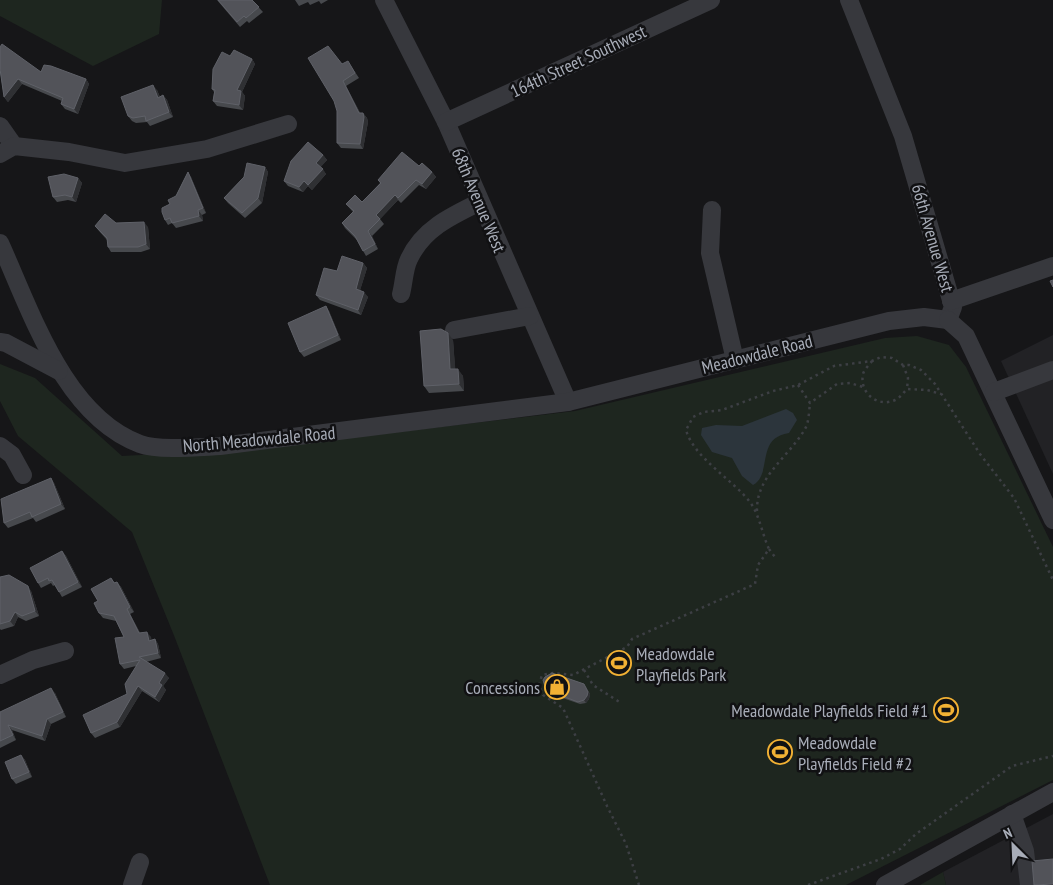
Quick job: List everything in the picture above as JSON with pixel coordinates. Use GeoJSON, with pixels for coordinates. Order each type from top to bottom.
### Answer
{"type":"FeatureCollection","features":[{"type":"Feature","properties":{"kind":"street","name":"68th Avenue West"},"geometry":{"type":"LineString","coordinates":[[384,0],[446,122],[568,402]]}},
{"type":"Feature","properties":{"kind":"street","name":"164th Street Southwest"},"geometry":{"type":"LineString","coordinates":[[446,122],[711,0]]}},
{"type":"Feature","properties":{"kind":"street","name":"66th Avenue West"},"geometry":{"type":"LineString","coordinates":[[849,0],[903,136],[953,308],[948,320]]}},
{"type":"Feature","properties":{"kind":"street"},"geometry":{"type":"LineString","coordinates":[[0,126],[7,150],[69,152],[126,163],[207,149],[288,124]]}},
{"type":"Feature","properties":{"kind":"street"},"geometry":{"type":"LineString","coordinates":[[402,294],[408,260],[423,237],[442,220],[480,202]]}},
{"type":"Feature","properties":{"kind":"street"},"geometry":{"type":"LineString","coordinates":[[712,210],[710,253],[735,360]]}},
{"type":"Feature","properties":{"kind":"street","name":"North Meadowdale Road"},"geometry":{"type":"LineString","coordinates":[[0,243],[59,371],[88,410],[110,430],[141,445],[180,448],[220,446],[568,402]]}},
{"type":"Feature","properties":{"kind":"street"},"geometry":{"type":"LineString","coordinates":[[951,301],[1053,266]]}},
{"type":"Feature","properties":{"kind":"street"},"geometry":{"type":"LineString","coordinates":[[454,330],[530,316]]}},
{"type":"Feature","properties":{"kind":"street","name":"Meadowdale Road"},"geometry":{"type":"LineString","coordinates":[[568,402],[889,321],[924,317],[948,320]]}},
{"type":"Feature","properties":{"kind":"street"},"geometry":{"type":"LineString","coordinates":[[948,320],[966,336],[1053,520]]}},
{"type":"Feature","properties":{"kind":"street"},"geometry":{"type":"LineString","coordinates":[[0,342],[6,342],[59,371]]}},
{"type":"Feature","properties":{"kind":"street"},"geometry":{"type":"LineString","coordinates":[[994,392],[1053,370]]}},
{"type":"Feature","properties":{"kind":"street"},"geometry":{"type":"LineString","coordinates":[[0,446],[12,455],[23,475]]}},
{"type":"Feature","properties":{"kind":"street"},"geometry":{"type":"LineString","coordinates":[[0,675],[33,660],[65,651]]}},
{"type":"Feature","properties":{"kind":"street"},"geometry":{"type":"LineString","coordinates":[[885,885],[1053,792]]}},
{"type":"Feature","properties":{"kind":"street"},"geometry":{"type":"LineString","coordinates":[[1012,814],[1025,851],[1029,885]]}},
{"type":"Feature","properties":{"kind":"street"},"geometry":{"type":"LineString","coordinates":[[132,885],[140,862]]}},
{"type":"Feature","properties":{"kind":"path"},"geometry":{"type":"LineString","coordinates":[[774,557],[769,549],[756,513],[730,480],[694,446],[686,430],[693,416],[704,412],[722,410],[773,391],[798,385],[834,366],[872,361],[882,357],[892,358],[903,365],[910,365],[921,370],[943,395],[980,454],[1014,498],[1053,580]]}},
{"type":"Feature","properties":{"kind":"path"},"geometry":{"type":"LineString","coordinates":[[872,361],[863,373],[864,387],[869,396],[877,401],[889,403],[898,400],[906,389],[908,378],[903,365]]}},
{"type":"Feature","properties":{"kind":"path"},"geometry":{"type":"LineString","coordinates":[[756,513],[756,497],[764,480],[805,428],[810,402],[837,384],[850,383],[864,387]]}},
{"type":"Feature","properties":{"kind":"path"},"geometry":{"type":"LineString","coordinates":[[798,385],[810,402]]}},
{"type":"Feature","properties":{"kind":"path"},"geometry":{"type":"LineString","coordinates":[[906,389],[927,390],[943,395]]}},
{"type":"Feature","properties":{"kind":"path"},"geometry":{"type":"LineString","coordinates":[[639,885],[626,844],[563,708],[543,695],[539,685],[542,676],[553,673],[572,675],[627,647],[632,639],[756,584],[758,565],[769,549]]}},
{"type":"Feature","properties":{"kind":"path"},"geometry":{"type":"LineString","coordinates":[[584,669],[593,685],[621,703]]}},
{"type":"Feature","properties":{"kind":"path"},"geometry":{"type":"LineString","coordinates":[[808,885],[881,859],[900,849],[916,834],[1012,766],[1053,756]]}},
{"type":"Feature","properties":{"kind":"shaded area"},"geometry":{"type":"Polygon","coordinates":[[[0,0],[162,0],[159,34],[93,66],[0,16],[0,0]]]}},
{"type":"Feature","properties":{"kind":"shaded area"},"geometry":{"type":"Polygon","coordinates":[[[1053,335],[1053,474],[1001,361],[1053,335]]]}},
{"type":"Feature","properties":{"kind":"shaded area","name":"Meadowdale Playfields Park"},"geometry":{"type":"Polygon","coordinates":[[[917,336],[949,345],[966,367],[1053,547],[1053,780],[846,885],[270,885],[132,532],[18,436],[0,401],[0,364],[35,378],[122,456],[254,449],[575,411],[885,338],[917,336]]]}},
{"type":"Feature","properties":{"kind":"shaded area"},"geometry":{"type":"Polygon","coordinates":[[[786,409],[793,413],[797,420],[789,433],[779,436],[772,442],[768,449],[759,480],[753,485],[742,476],[732,458],[712,452],[701,435],[702,428],[716,425],[742,426],[786,409]]]}},
{"type":"Feature","properties":{"kind":"shaded area"},"geometry":{"type":"Polygon","coordinates":[[[1053,814],[1053,885],[946,885],[943,872],[1053,814]]]}},
{"type":"Feature","properties":{"kind":"shaded area"},"geometry":{"type":"Polygon","coordinates":[[[943,872],[946,885],[920,885],[943,872]]]}},
{"type":"Feature","properties":{"kind":"building"},"geometry":{"type":"Polygon","coordinates":[[[218,0],[252,0],[259,7],[246,18],[244,16],[237,22],[218,0]]]}},
{"type":"Feature","properties":{"kind":"building"},"geometry":{"type":"Polygon","coordinates":[[[2,44],[41,72],[44,65],[51,66],[86,79],[74,109],[61,104],[63,98],[18,79],[4,97],[0,69],[0,47],[2,44]]]}},
{"type":"Feature","properties":{"kind":"building"},"geometry":{"type":"Polygon","coordinates":[[[328,46],[342,64],[348,61],[355,73],[343,81],[359,113],[363,113],[360,144],[337,143],[337,111],[334,101],[308,58],[328,46]]]}},
{"type":"Feature","properties":{"kind":"building"},"geometry":{"type":"Polygon","coordinates":[[[234,50],[252,59],[237,90],[241,91],[239,105],[213,101],[215,90],[212,89],[213,69],[222,52],[230,56],[234,50]]]}},
{"type":"Feature","properties":{"kind":"building"},"geometry":{"type":"Polygon","coordinates":[[[153,85],[158,98],[163,95],[169,112],[146,121],[145,116],[133,118],[128,116],[121,97],[153,85]]]}},
{"type":"Feature","properties":{"kind":"building"},"geometry":{"type":"Polygon","coordinates":[[[308,142],[323,155],[316,163],[323,169],[308,185],[304,181],[299,187],[284,181],[291,161],[308,142]]]}},
{"type":"Feature","properties":{"kind":"building"},"geometry":{"type":"Polygon","coordinates":[[[402,152],[419,166],[422,163],[432,172],[422,184],[416,180],[398,198],[395,195],[376,215],[380,219],[368,231],[375,244],[363,251],[355,236],[342,223],[354,211],[346,204],[355,195],[362,202],[381,183],[378,180],[402,152]]]}},
{"type":"Feature","properties":{"kind":"building"},"geometry":{"type":"Polygon","coordinates":[[[247,163],[265,167],[258,198],[242,213],[224,198],[244,177],[247,163]]]}},
{"type":"Feature","properties":{"kind":"building"},"geometry":{"type":"Polygon","coordinates":[[[188,172],[203,208],[198,210],[199,216],[172,223],[170,218],[165,220],[162,208],[170,204],[168,200],[176,196],[188,172]]]}},
{"type":"Feature","properties":{"kind":"building"},"geometry":{"type":"Polygon","coordinates":[[[64,174],[78,178],[72,197],[65,195],[53,197],[48,177],[64,174]]]}},
{"type":"Feature","properties":{"kind":"building"},"geometry":{"type":"Polygon","coordinates":[[[105,214],[116,223],[144,222],[146,244],[138,247],[108,247],[107,238],[95,226],[105,214]]]}},
{"type":"Feature","properties":{"kind":"building"},"geometry":{"type":"Polygon","coordinates":[[[342,256],[363,263],[356,289],[364,292],[358,310],[316,295],[324,268],[337,271],[342,256]]]}},
{"type":"Feature","properties":{"kind":"building"},"geometry":{"type":"Polygon","coordinates":[[[326,306],[338,335],[300,352],[288,323],[326,306]]]}},
{"type":"Feature","properties":{"kind":"building"},"geometry":{"type":"Polygon","coordinates":[[[441,329],[448,333],[450,369],[458,369],[459,384],[424,386],[420,331],[441,329]]]}},
{"type":"Feature","properties":{"kind":"building"},"geometry":{"type":"Polygon","coordinates":[[[51,478],[61,504],[32,517],[30,512],[4,523],[1,499],[51,478]]]}},
{"type":"Feature","properties":{"kind":"building"},"geometry":{"type":"Polygon","coordinates":[[[62,551],[78,582],[59,592],[52,580],[49,581],[48,578],[38,583],[30,568],[62,551]]]}},
{"type":"Feature","properties":{"kind":"building"},"geometry":{"type":"Polygon","coordinates":[[[9,575],[28,586],[35,611],[22,616],[15,612],[10,621],[0,624],[0,577],[9,575]]]}},
{"type":"Feature","properties":{"kind":"building"},"geometry":{"type":"Polygon","coordinates":[[[111,578],[114,583],[117,582],[130,607],[127,609],[139,633],[147,632],[149,641],[155,639],[158,653],[139,657],[165,673],[159,683],[162,685],[155,697],[138,686],[117,722],[91,733],[83,715],[127,694],[125,684],[140,660],[120,664],[115,638],[124,637],[114,616],[99,613],[94,603],[98,601],[91,589],[111,578]]]}},
{"type":"Feature","properties":{"kind":"building"},"geometry":{"type":"Polygon","coordinates":[[[552,673],[584,684],[588,692],[587,696],[584,700],[578,702],[546,690],[543,680],[552,673]]]}},
{"type":"Feature","properties":{"kind":"building"},"geometry":{"type":"Polygon","coordinates":[[[51,688],[63,712],[47,719],[42,736],[8,725],[13,735],[0,741],[0,712],[51,688]]]}},
{"type":"Feature","properties":{"kind":"building"},"geometry":{"type":"Polygon","coordinates":[[[21,755],[29,772],[12,779],[5,762],[21,755]]]}},
{"type":"Feature","properties":{"kind":"building"},"geometry":{"type":"Polygon","coordinates":[[[1053,859],[1053,884],[1034,885],[1032,861],[1053,859]]]}},
{"type":"Feature","properties":{"kind":"place","name":"Meadowdale Playfields Park"},"geometry":{"type":"Point","coordinates":[619,663]}},
{"type":"Feature","properties":{"kind":"place","name":"Concessions"},"geometry":{"type":"Point","coordinates":[557,687]}},
{"type":"Feature","properties":{"kind":"place","name":"Meadowdale Playfields Field #1"},"geometry":{"type":"Point","coordinates":[946,710]}},
{"type":"Feature","properties":{"kind":"place","name":"Meadowdale Playfields Field #2"},"geometry":{"type":"Point","coordinates":[780,752]}}]}
